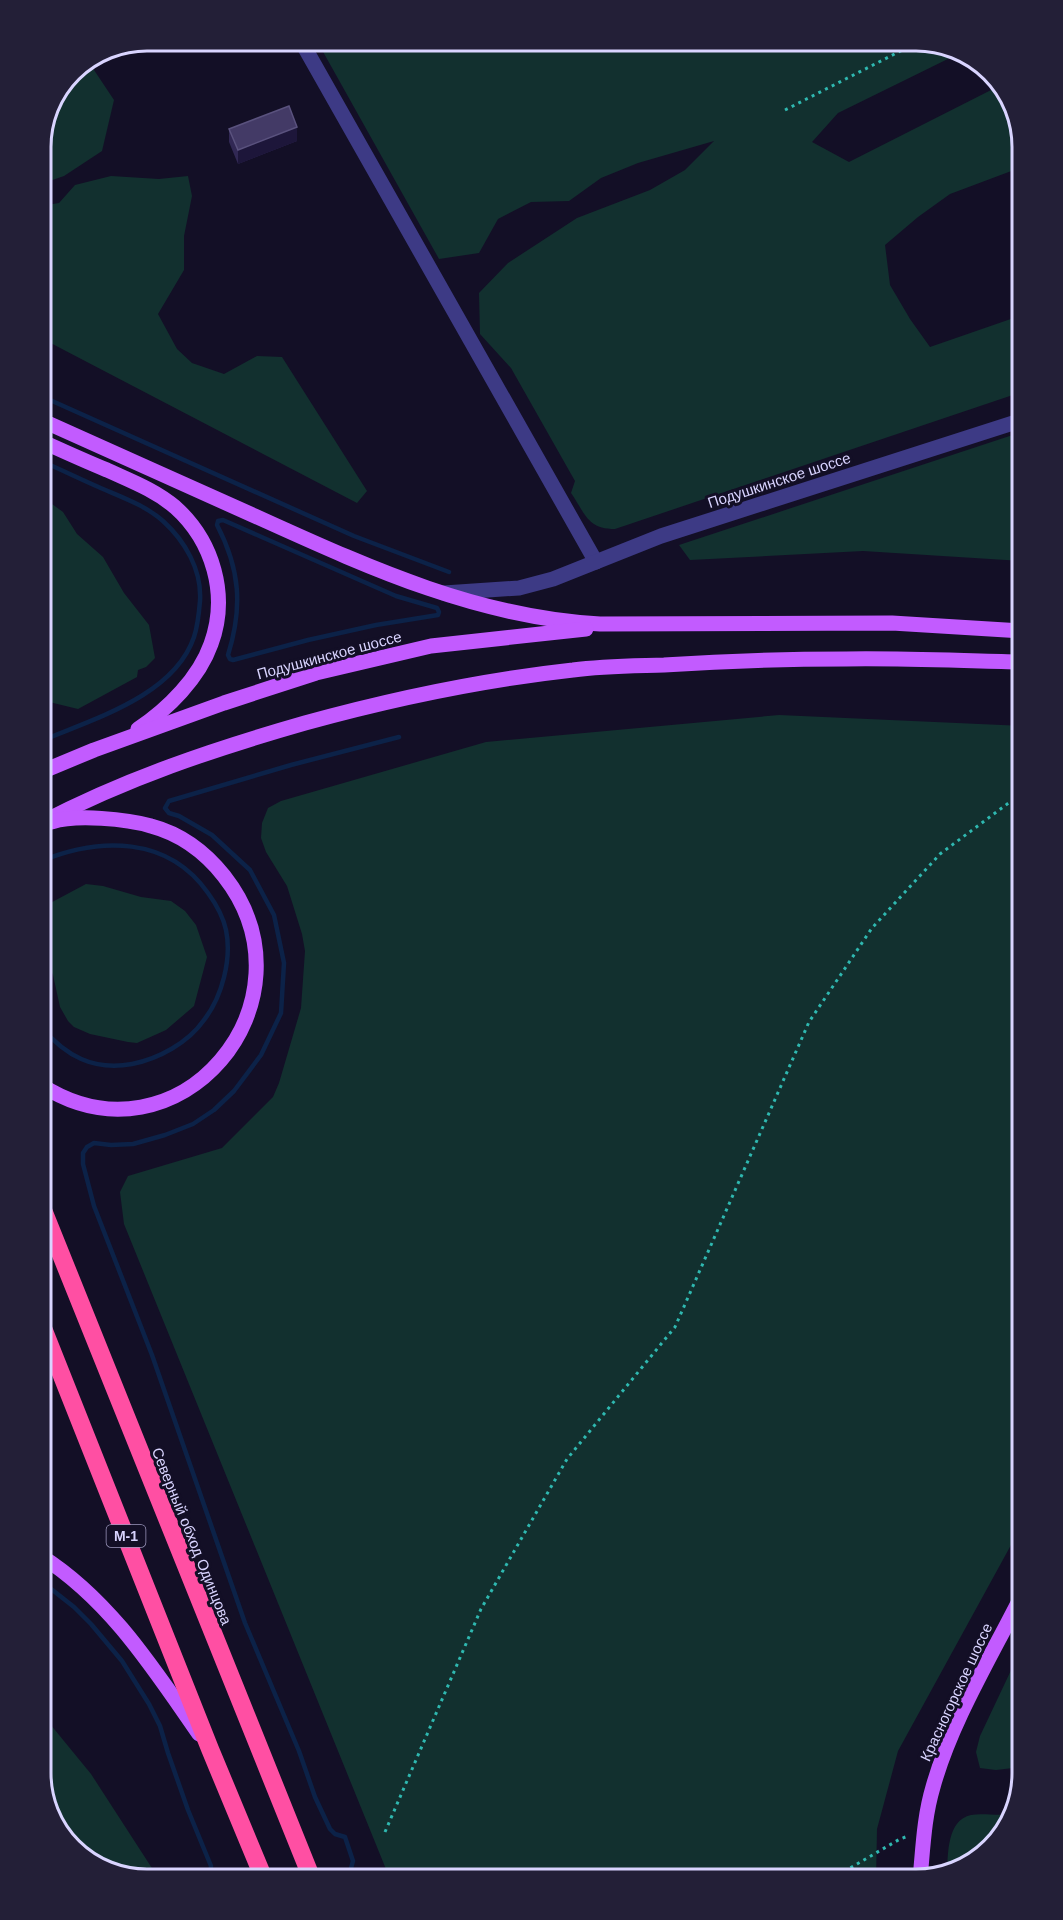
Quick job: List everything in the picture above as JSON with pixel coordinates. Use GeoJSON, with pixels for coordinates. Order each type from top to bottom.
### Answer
{"type":"FeatureCollection","features":[{"type":"Feature","properties":{"kind":"highway","name":"Северный обход Одинцова"},"geometry":{"type":"LineString","coordinates":[[51,1232],[308,1869]]}},
{"type":"Feature","properties":{"kind":"highway","name":"М-1"},"geometry":{"type":"LineString","coordinates":[[51,1351],[260,1869]]}},
{"type":"Feature","properties":{"kind":"main road"},"geometry":{"type":"LineString","coordinates":[[51,425],[345,557],[442,594],[491,607],[579,623],[892,623],[1012,630]]}},
{"type":"Feature","properties":{"kind":"main road"},"geometry":{"type":"LineString","coordinates":[[51,445],[126,478],[159,495],[174,507],[195,529],[210,554],[219,592],[217,618],[211,644],[198,669],[168,705],[140,728],[94,750]]}},
{"type":"Feature","properties":{"kind":"main road","name":"Подушкинское шоссе"},"geometry":{"type":"LineString","coordinates":[[51,768],[94,750],[316,674],[431,646],[640,624]]}},
{"type":"Feature","properties":{"kind":"main road"},"geometry":{"type":"LineString","coordinates":[[51,819],[117,786],[245,740],[433,692],[527,676],[574,670],[846,658],[1012,662]]}},
{"type":"Feature","properties":{"kind":"main road"},"geometry":{"type":"LineString","coordinates":[[51,821],[59,819],[128,821],[161,828],[189,842],[212,861],[239,898],[247,914],[256,960],[250,1008],[239,1037],[217,1066],[189,1089],[157,1103],[108,1108],[93,1107],[63,1098],[51,1091]]}},
{"type":"Feature","properties":{"kind":"main road"},"geometry":{"type":"LineString","coordinates":[[51,1564],[69,1576],[106,1610],[139,1649],[210,1749]]}},
{"type":"Feature","properties":{"kind":"main road","name":"Красногорское шоссе"},"geometry":{"type":"LineString","coordinates":[[921,1868],[924,1831],[932,1790],[945,1750],[1012,1617]]}},
{"type":"Feature","properties":{"kind":"street"},"geometry":{"type":"LineString","coordinates":[[307,51],[596,562]]}},
{"type":"Feature","properties":{"kind":"street","name":"Подушкинское шоссе"},"geometry":{"type":"LineString","coordinates":[[442,594],[519,588],[553,579],[661,536],[1012,424]]}},
{"type":"Feature","properties":{"kind":"path"},"geometry":{"type":"LineString","coordinates":[[785,110],[900,51]]}},
{"type":"Feature","properties":{"kind":"path"},"geometry":{"type":"LineString","coordinates":[[385,1832],[481,1609],[567,1459],[675,1327],[809,1022],[872,928],[940,854],[1012,801]]}},
{"type":"Feature","properties":{"kind":"path"},"geometry":{"type":"LineString","coordinates":[[850,1869],[900,1839],[924,1831]]}},
{"type":"Feature","properties":{"kind":"green space"},"geometry":{"type":"Polygon","coordinates":[[[323,51],[922,51],[935,53],[951,58],[838,113],[812,142],[849,162],[992,89],[1005,110],[1010,128],[1012,171],[950,194],[885,245],[890,285],[930,347],[1012,318],[1012,395],[615,529],[606,528],[592,523],[571,493],[575,481],[511,368],[480,334],[479,293],[508,263],[577,218],[650,190],[685,170],[714,141],[638,163],[601,178],[569,201],[531,202],[498,219],[479,253],[439,259],[323,51]]]}},
{"type":"Feature","properties":{"kind":"green space"},"geometry":{"type":"Polygon","coordinates":[[[93,68],[114,100],[102,151],[64,176],[51,181],[51,141],[54,122],[71,89],[93,68]]]}},
{"type":"Feature","properties":{"kind":"green space"},"geometry":{"type":"Polygon","coordinates":[[[111,176],[159,179],[188,176],[192,196],[184,236],[184,270],[158,314],[177,349],[192,363],[224,374],[257,356],[282,357],[367,491],[357,503],[51,343],[51,204],[59,203],[75,185],[111,176]]]}},
{"type":"Feature","properties":{"kind":"green space"},"geometry":{"type":"Polygon","coordinates":[[[1012,435],[1012,560],[863,551],[690,560],[679,545],[1012,435]]]}},
{"type":"Feature","properties":{"kind":"green space"},"geometry":{"type":"Polygon","coordinates":[[[51,503],[63,512],[77,534],[103,557],[124,593],[149,625],[155,658],[146,667],[138,670],[137,677],[78,709],[51,702],[51,503]]]}},
{"type":"Feature","properties":{"kind":"green space"},"geometry":{"type":"Polygon","coordinates":[[[779,715],[1012,726],[1012,1543],[898,1751],[877,1829],[876,1869],[386,1869],[124,1224],[120,1192],[128,1176],[222,1148],[273,1097],[279,1083],[301,1008],[305,951],[287,886],[266,852],[261,838],[262,823],[268,808],[281,801],[486,742],[779,715]]]}},
{"type":"Feature","properties":{"kind":"green space"},"geometry":{"type":"Polygon","coordinates":[[[86,884],[103,886],[141,897],[171,901],[185,911],[196,925],[207,957],[194,1006],[166,1030],[137,1043],[90,1034],[74,1027],[60,1007],[51,970],[51,903],[86,884]]]}},
{"type":"Feature","properties":{"kind":"green space"},"geometry":{"type":"Polygon","coordinates":[[[1012,1668],[1012,1768],[996,1770],[980,1768],[976,1752],[980,1736],[1012,1668]]]}},
{"type":"Feature","properties":{"kind":"green space"},"geometry":{"type":"Polygon","coordinates":[[[51,1725],[91,1774],[153,1869],[116,1864],[89,1849],[71,1831],[58,1810],[53,1792],[51,1725]]]}},
{"type":"Feature","properties":{"kind":"green space"},"geometry":{"type":"Polygon","coordinates":[[[971,1815],[1002,1815],[996,1826],[984,1841],[964,1856],[948,1864],[950,1839],[957,1823],[971,1815]]]}},
{"type":"Feature","properties":{"kind":"building"},"geometry":{"type":"Polygon","coordinates":[[[289,106],[297,127],[238,150],[229,129],[289,106]]]}},
{"type":"Feature","properties":{"kind":"waterway"},"geometry":{"type":"LineString","coordinates":[[51,400],[354,536],[449,572]]}},
{"type":"Feature","properties":{"kind":"waterway"},"geometry":{"type":"LineString","coordinates":[[51,466],[134,503],[163,521],[185,547],[195,567],[200,601],[194,637],[184,658],[169,675],[130,703],[51,737]]}},
{"type":"Feature","properties":{"kind":"waterway"},"geometry":{"type":"LineString","coordinates":[[223,520],[396,596],[437,608],[438,615],[376,625],[230,659],[228,655],[236,621],[237,588],[231,557],[217,525],[218,521],[223,520]]}},
{"type":"Feature","properties":{"kind":"waterway"},"geometry":{"type":"LineString","coordinates":[[351,1869],[353,1861],[345,1837],[335,1834],[330,1829],[315,1797],[299,1751],[245,1623],[152,1355],[94,1206],[83,1164],[83,1153],[94,1143],[133,1144],[165,1135],[193,1124],[214,1110],[234,1091],[261,1055],[281,1013],[284,963],[274,915],[250,870],[212,835],[179,816],[169,813],[165,808],[169,801],[291,765],[399,737]]}},
{"type":"Feature","properties":{"kind":"waterway"},"geometry":{"type":"LineString","coordinates":[[51,857],[86,848],[109,846],[153,851],[173,861],[192,874],[216,906],[226,930],[228,953],[224,977],[210,1011],[190,1036],[162,1054],[132,1064],[105,1065],[81,1059],[51,1038]]}},
{"type":"Feature","properties":{"kind":"waterway"},"geometry":{"type":"LineString","coordinates":[[51,1589],[91,1624],[122,1661],[149,1704],[160,1726],[211,1869]]}}]}
